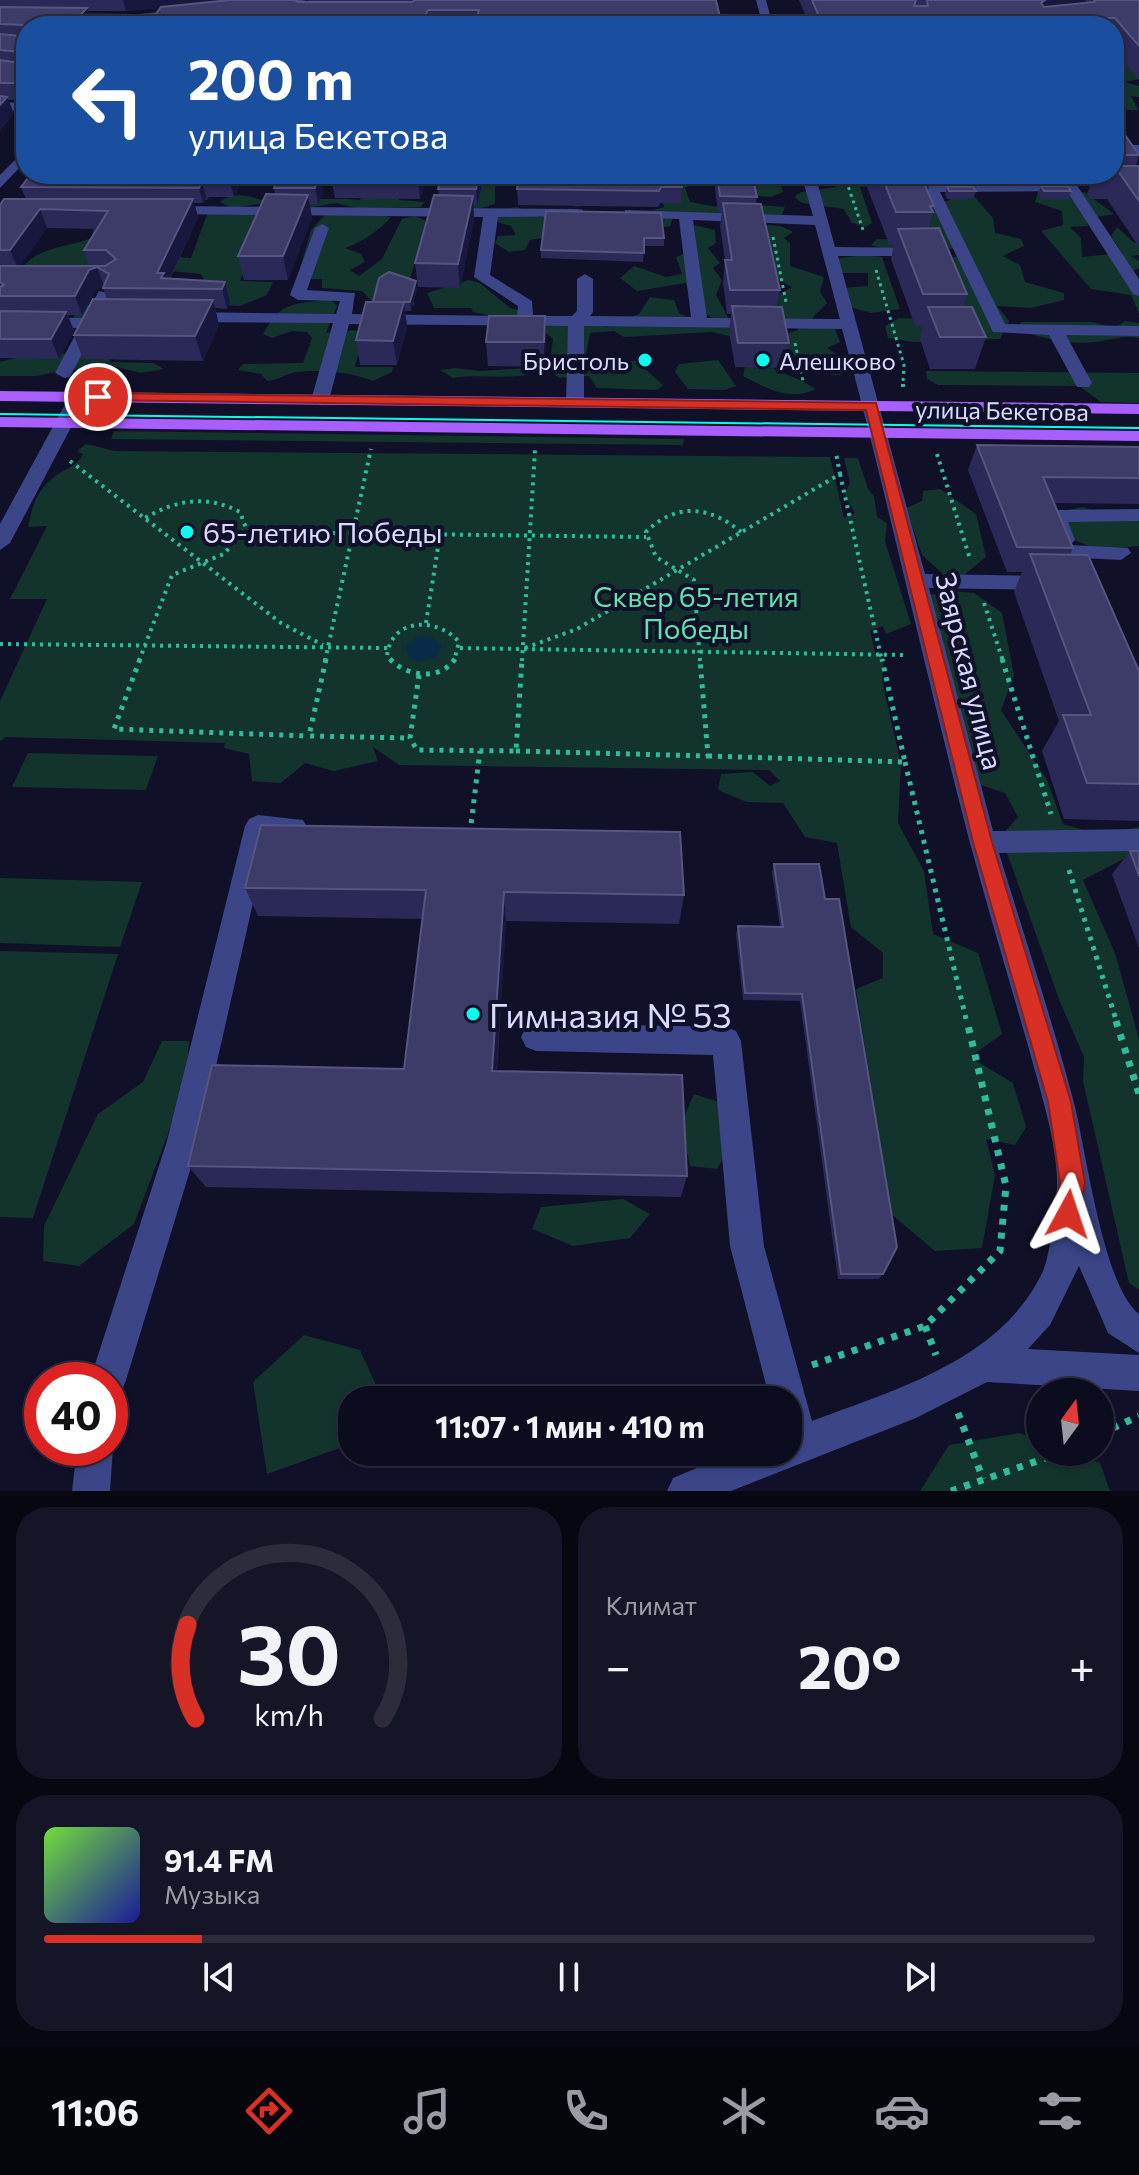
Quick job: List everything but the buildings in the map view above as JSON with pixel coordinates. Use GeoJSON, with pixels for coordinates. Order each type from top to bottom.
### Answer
{"type":"FeatureCollection","features":[{"type":"Feature","properties":{"kind":"main road","name":"улица Бекетова"},"geometry":{"type":"LineString","coordinates":[[0,396],[1139,409]]}},
{"type":"Feature","properties":{"kind":"main road","name":"улица Бекетова"},"geometry":{"type":"LineString","coordinates":[[0,422],[1139,436]]}},
{"type":"Feature","properties":{"kind":"street"},"geometry":{"type":"LineString","coordinates":[[2,16],[20,0]]}},
{"type":"Feature","properties":{"kind":"street"},"geometry":{"type":"LineString","coordinates":[[251,6],[303,0]]}},
{"type":"Feature","properties":{"kind":"street"},"geometry":{"type":"LineString","coordinates":[[280,2],[317,9]]}},
{"type":"Feature","properties":{"kind":"street"},"geometry":{"type":"LineString","coordinates":[[163,16],[193,12]]}},
{"type":"Feature","properties":{"kind":"street"},"geometry":{"type":"LineString","coordinates":[[2,179],[16,164]]}},
{"type":"Feature","properties":{"kind":"street","name":"Заярская улица"},"geometry":{"type":"LineString","coordinates":[[811,184],[983,842],[1059,1102],[1073,1183]]}},
{"type":"Feature","properties":{"kind":"street"},"geometry":{"type":"LineString","coordinates":[[965,184],[931,188],[999,329]]}},
{"type":"Feature","properties":{"kind":"street"},"geometry":{"type":"LineString","coordinates":[[1044,184],[1078,187],[1139,291]]}},
{"type":"Feature","properties":{"kind":"street"},"geometry":{"type":"LineString","coordinates":[[143,210],[600,213],[820,221]]}},
{"type":"Feature","properties":{"kind":"street"},"geometry":{"type":"LineString","coordinates":[[491,213],[482,277],[526,304],[524,322]]}},
{"type":"Feature","properties":{"kind":"street"},"geometry":{"type":"LineString","coordinates":[[686,218],[700,322]]}},
{"type":"Feature","properties":{"kind":"street"},"geometry":{"type":"LineString","coordinates":[[320,400],[349,296],[298,295],[322,228]]}},
{"type":"Feature","properties":{"kind":"street"},"geometry":{"type":"LineString","coordinates":[[827,251],[963,252]]}},
{"type":"Feature","properties":{"kind":"street"},"geometry":{"type":"LineString","coordinates":[[575,402],[576,322],[585,312],[585,279]]}},
{"type":"Feature","properties":{"kind":"street"},"geometry":{"type":"LineString","coordinates":[[64,373],[98,318],[105,294]]}},
{"type":"Feature","properties":{"kind":"street"},"geometry":{"type":"LineString","coordinates":[[172,316],[847,324]]}},
{"type":"Feature","properties":{"kind":"street"},"geometry":{"type":"LineString","coordinates":[[0,322],[98,318]]}},
{"type":"Feature","properties":{"kind":"street"},"geometry":{"type":"LineString","coordinates":[[978,333],[994,333],[999,329],[1139,331]]}},
{"type":"Feature","properties":{"kind":"street"},"geometry":{"type":"LineString","coordinates":[[1055,330],[1083,383]]}},
{"type":"Feature","properties":{"kind":"street"},"geometry":{"type":"LineString","coordinates":[[0,543],[78,397]]}},
{"type":"Feature","properties":{"kind":"street"},"geometry":{"type":"LineString","coordinates":[[917,581],[978,583],[1073,578],[1070,552],[1055,516],[1139,515]]}},
{"type":"Feature","properties":{"kind":"street"},"geometry":{"type":"LineString","coordinates":[[1070,552],[1121,553]]}},
{"type":"Feature","properties":{"kind":"street"},"geometry":{"type":"LineString","coordinates":[[114,1362],[183,1141],[258,826],[318,828]]}},
{"type":"Feature","properties":{"kind":"street"},"geometry":{"type":"LineString","coordinates":[[983,842],[1139,840]]}},
{"type":"Feature","properties":{"kind":"street"},"geometry":{"type":"LineString","coordinates":[[536,1037],[726,1041],[747,1246],[783,1386]]}},
{"type":"Feature","properties":{"kind":"street"},"geometry":{"type":"LineString","coordinates":[[1073,1183],[1095,1265],[1120,1321],[1139,1336]]}},
{"type":"Feature","properties":{"kind":"street"},"geometry":{"type":"LineString","coordinates":[[802,1443],[922,1395],[983,1364],[1030,1326],[1059,1276],[1073,1183]]}},
{"type":"Feature","properties":{"kind":"street"},"geometry":{"type":"LineString","coordinates":[[983,1364],[1139,1373]]}},
{"type":"Feature","properties":{"kind":"street"},"geometry":{"type":"LineString","coordinates":[[91,1491],[93,1466]]}},
{"type":"Feature","properties":{"kind":"street"},"geometry":{"type":"LineString","coordinates":[[686,1491],[746,1466]]}},
{"type":"Feature","properties":{"kind":"path"},"geometry":{"type":"LineString","coordinates":[[848,184],[871,251],[904,365],[901,382]]}},
{"type":"Feature","properties":{"kind":"path"},"geometry":{"type":"LineString","coordinates":[[800,1386],[925,1326],[1000,1251],[1006,1186],[905,762],[833,441]]}},
{"type":"Feature","properties":{"kind":"path"},"geometry":{"type":"LineString","coordinates":[[53,442],[76,467],[281,623],[327,647]]}},
{"type":"Feature","properties":{"kind":"path"},"geometry":{"type":"LineString","coordinates":[[309,736],[371,448]]}},
{"type":"Feature","properties":{"kind":"path"},"geometry":{"type":"LineString","coordinates":[[516,751],[535,449]]}},
{"type":"Feature","properties":{"kind":"path"},"geometry":{"type":"LineString","coordinates":[[952,452],[936,452],[1139,1094]]}},
{"type":"Feature","properties":{"kind":"path"},"geometry":{"type":"LineString","coordinates":[[522,649],[577,629],[840,474]]}},
{"type":"Feature","properties":{"kind":"path"},"geometry":{"type":"LineString","coordinates":[[143,519],[167,504],[195,498],[222,500],[240,512],[244,532],[236,547],[204,565],[172,575],[114,729],[410,738]]}},
{"type":"Feature","properties":{"kind":"path"},"geometry":{"type":"LineString","coordinates":[[708,756],[694,580],[674,571],[647,549],[646,537],[657,518],[679,510],[727,518],[741,532]]}},
{"type":"Feature","properties":{"kind":"path"},"geometry":{"type":"LineString","coordinates":[[244,532],[646,537]]}},
{"type":"Feature","properties":{"kind":"path"},"geometry":{"type":"LineString","coordinates":[[426,623],[440,535]]}},
{"type":"Feature","properties":{"kind":"path"},"geometry":{"type":"LineString","coordinates":[[387,648],[400,631],[426,623],[451,631],[460,648]]}},
{"type":"Feature","properties":{"kind":"path"},"geometry":{"type":"LineString","coordinates":[[0,644],[387,648]]}},
{"type":"Feature","properties":{"kind":"path"},"geometry":{"type":"LineString","coordinates":[[387,648],[395,668],[419,675],[447,668],[460,648]]}},
{"type":"Feature","properties":{"kind":"path"},"geometry":{"type":"LineString","coordinates":[[460,648],[873,655]]}},
{"type":"Feature","properties":{"kind":"path"},"geometry":{"type":"LineString","coordinates":[[419,675],[410,738],[417,750],[905,762]]}},
{"type":"Feature","properties":{"kind":"path"},"geometry":{"type":"LineString","coordinates":[[469,845],[480,751]]}},
{"type":"Feature","properties":{"kind":"path"},"geometry":{"type":"LineString","coordinates":[[1114,1428],[1139,1416]]}},
{"type":"Feature","properties":{"kind":"path"},"geometry":{"type":"LineString","coordinates":[[951,1491],[1026,1465]]}},
{"type":"Feature","properties":{"kind":"green space"},"geometry":{"type":"Polygon","coordinates":[[[1124,52],[1139,53],[1139,79],[1125,82],[1139,86],[1139,97],[1131,96],[1138,110],[1124,110],[1124,52]]]}},
{"type":"Feature","properties":{"kind":"green space"},"geometry":{"type":"Polygon","coordinates":[[[178,184],[219,184],[207,200],[182,202],[178,184]]]}},
{"type":"Feature","properties":{"kind":"green space"},"geometry":{"type":"Polygon","coordinates":[[[369,184],[408,184],[404,185],[399,200],[425,202],[420,207],[357,208],[336,203],[306,208],[263,203],[232,208],[220,202],[240,195],[261,200],[281,196],[360,200],[369,184]]]}},
{"type":"Feature","properties":{"kind":"green space"},"geometry":{"type":"Polygon","coordinates":[[[464,184],[495,184],[495,204],[468,212],[464,184]]]}},
{"type":"Feature","properties":{"kind":"green space"},"geometry":{"type":"Polygon","coordinates":[[[542,184],[660,184],[577,207],[563,203],[542,184]]]}},
{"type":"Feature","properties":{"kind":"green space"},"geometry":{"type":"Polygon","coordinates":[[[660,184],[692,184],[685,188],[690,202],[730,209],[745,204],[785,207],[782,215],[675,213],[670,226],[637,232],[633,216],[664,207],[660,184]]]}},
{"type":"Feature","properties":{"kind":"green space"},"geometry":{"type":"Polygon","coordinates":[[[749,184],[781,184],[783,192],[771,197],[755,196],[749,184]]]}},
{"type":"Feature","properties":{"kind":"green space"},"geometry":{"type":"Polygon","coordinates":[[[830,184],[935,184],[945,202],[962,194],[974,196],[993,218],[995,233],[1021,239],[1024,246],[1003,256],[1020,265],[1025,282],[1064,293],[1064,300],[1031,308],[997,306],[1009,321],[1000,339],[914,342],[888,338],[885,326],[899,318],[959,320],[941,261],[958,256],[955,249],[904,244],[889,250],[871,245],[877,239],[933,241],[944,235],[928,225],[893,185],[860,187],[872,223],[866,227],[852,223],[844,209],[802,203],[794,197],[801,192],[836,187],[830,184]]]}},
{"type":"Feature","properties":{"kind":"green space"},"geometry":{"type":"Polygon","coordinates":[[[1039,188],[1084,192],[1114,214],[1086,219],[1088,226],[1070,227],[1081,238],[1082,257],[1122,253],[1111,236],[1117,227],[1133,242],[1139,243],[1139,255],[1131,256],[1139,261],[1139,268],[1123,276],[1125,281],[1139,283],[1139,313],[1131,295],[1091,289],[1041,231],[1063,225],[1062,211],[1035,202],[1039,188]]]}},
{"type":"Feature","properties":{"kind":"green space"},"geometry":{"type":"Polygon","coordinates":[[[273,205],[240,281],[273,282],[267,295],[240,306],[205,304],[208,287],[201,274],[170,271],[125,284],[19,272],[26,263],[43,252],[92,238],[94,221],[138,254],[191,258],[208,212],[273,205]]]}},
{"type":"Feature","properties":{"kind":"green space"},"geometry":{"type":"Polygon","coordinates":[[[517,207],[539,217],[566,210],[567,234],[530,240],[525,250],[509,252],[495,243],[498,236],[516,235],[511,226],[494,221],[502,209],[517,207]]]}},
{"type":"Feature","properties":{"kind":"green space"},"geometry":{"type":"Polygon","coordinates":[[[358,211],[391,217],[370,235],[345,248],[361,254],[365,262],[350,270],[359,276],[382,259],[402,219],[415,216],[426,221],[411,276],[400,290],[415,304],[402,314],[383,313],[362,291],[322,288],[322,279],[297,279],[311,230],[325,215],[358,211]]]}},
{"type":"Feature","properties":{"kind":"green space"},"geometry":{"type":"Polygon","coordinates":[[[694,225],[715,230],[716,243],[708,248],[720,263],[713,268],[722,280],[716,295],[729,319],[768,331],[729,336],[712,332],[624,337],[614,331],[590,333],[585,361],[636,361],[663,385],[657,390],[597,388],[589,376],[560,378],[549,371],[553,339],[540,328],[589,317],[606,327],[639,314],[650,297],[674,300],[679,313],[705,325],[712,318],[692,305],[686,283],[637,291],[620,278],[634,266],[666,277],[682,274],[676,257],[697,249],[694,225]]]}},
{"type":"Feature","properties":{"kind":"green space"},"geometry":{"type":"Polygon","coordinates":[[[767,225],[781,226],[793,232],[784,238],[790,243],[790,266],[824,277],[820,292],[827,303],[813,317],[815,326],[835,329],[840,342],[827,348],[842,358],[841,375],[810,371],[791,357],[782,335],[798,330],[796,322],[784,319],[775,297],[792,287],[773,277],[762,230],[767,225]]]}},
{"type":"Feature","properties":{"kind":"green space"},"geometry":{"type":"Polygon","coordinates":[[[863,255],[882,257],[900,309],[871,313],[846,306],[841,288],[868,286],[868,273],[840,273],[834,259],[863,255]]]}},
{"type":"Feature","properties":{"kind":"green space"},"geometry":{"type":"Polygon","coordinates":[[[469,280],[480,283],[510,308],[533,313],[503,334],[487,329],[492,316],[473,312],[471,308],[434,308],[427,293],[469,280]]]}},
{"type":"Feature","properties":{"kind":"green space"},"geometry":{"type":"Polygon","coordinates":[[[331,299],[337,306],[326,333],[354,330],[364,334],[355,367],[393,367],[392,372],[373,381],[346,373],[315,371],[293,373],[267,381],[261,374],[238,370],[243,364],[303,363],[312,338],[307,332],[292,331],[272,338],[263,334],[283,309],[299,303],[331,299]]]}},
{"type":"Feature","properties":{"kind":"green space"},"geometry":{"type":"Polygon","coordinates":[[[92,304],[110,362],[154,363],[164,369],[141,373],[117,367],[82,375],[72,368],[37,376],[0,376],[0,362],[38,352],[70,354],[82,328],[68,324],[82,306],[92,304]]]}},
{"type":"Feature","properties":{"kind":"green space"},"geometry":{"type":"Polygon","coordinates":[[[1125,321],[1139,323],[1139,338],[1064,342],[1014,328],[1022,322],[1092,322],[1115,328],[1125,321]]]}},
{"type":"Feature","properties":{"kind":"green space"},"geometry":{"type":"Polygon","coordinates":[[[718,360],[736,386],[725,390],[688,389],[675,372],[679,364],[718,360]]]}},
{"type":"Feature","properties":{"kind":"green space"},"geometry":{"type":"Polygon","coordinates":[[[762,362],[816,389],[787,394],[743,376],[745,366],[762,362]]]}},
{"type":"Feature","properties":{"kind":"green space"},"geometry":{"type":"Polygon","coordinates":[[[456,368],[479,371],[528,368],[526,375],[508,377],[453,378],[440,370],[456,368]]]}},
{"type":"Feature","properties":{"kind":"green space"},"geometry":{"type":"Polygon","coordinates":[[[926,371],[1139,373],[1139,403],[1101,402],[1079,386],[938,385],[927,379],[926,371]]]}},
{"type":"Feature","properties":{"kind":"green space"},"geometry":{"type":"Polygon","coordinates":[[[114,431],[684,439],[683,445],[111,439],[114,431]]]}},
{"type":"Feature","properties":{"kind":"green space","name":"Сквер 65-летия Победы"},"geometry":{"type":"Polygon","coordinates":[[[86,444],[115,451],[830,457],[844,518],[855,513],[844,494],[850,483],[844,458],[858,458],[868,489],[874,496],[877,517],[887,523],[885,541],[911,624],[886,634],[883,626],[870,631],[875,652],[884,658],[882,681],[901,764],[898,823],[924,871],[933,934],[978,953],[1002,1034],[970,1057],[1013,1083],[1026,1127],[1015,1145],[986,1139],[995,1175],[982,1248],[935,1251],[891,1214],[856,989],[883,978],[883,953],[851,927],[837,843],[805,837],[783,803],[747,802],[718,790],[721,774],[753,772],[770,786],[780,781],[769,770],[399,765],[373,747],[378,761],[334,771],[305,763],[281,783],[252,781],[249,754],[224,748],[225,743],[6,737],[0,741],[0,701],[47,599],[10,599],[47,526],[28,527],[31,513],[43,488],[77,462],[83,454],[77,451],[86,444]]]}},
{"type":"Feature","properties":{"kind":"green space"},"geometry":{"type":"Polygon","coordinates":[[[940,489],[976,514],[986,557],[963,576],[945,576],[922,555],[906,508],[922,501],[923,491],[940,489]]]}},
{"type":"Feature","properties":{"kind":"green space"},"geometry":{"type":"Polygon","coordinates":[[[1083,507],[1117,518],[1139,510],[1139,546],[1099,550],[1054,532],[1047,514],[1083,507]]]}},
{"type":"Feature","properties":{"kind":"green space"},"geometry":{"type":"Polygon","coordinates":[[[951,591],[974,593],[1002,613],[1014,675],[1001,710],[1047,780],[1063,824],[1098,834],[1139,827],[1139,851],[1083,880],[1115,953],[1139,1039],[1139,1290],[1129,1283],[1083,1081],[1084,1057],[1060,1002],[1001,836],[1018,817],[1005,793],[978,784],[930,595],[951,591]]]}},
{"type":"Feature","properties":{"kind":"green space"},"geometry":{"type":"Polygon","coordinates":[[[28,753],[158,756],[146,790],[12,787],[28,753]]]}},
{"type":"Feature","properties":{"kind":"green space"},"geometry":{"type":"Polygon","coordinates":[[[0,878],[142,882],[120,947],[0,943],[0,878]]]}},
{"type":"Feature","properties":{"kind":"green space"},"geometry":{"type":"Polygon","coordinates":[[[0,951],[118,954],[33,1218],[0,1217],[0,951]]]}},
{"type":"Feature","properties":{"kind":"green space"},"geometry":{"type":"Polygon","coordinates":[[[162,1041],[189,1041],[186,1086],[134,1224],[79,1266],[43,1261],[44,1226],[98,1114],[143,1082],[162,1041]]]}},
{"type":"Feature","properties":{"kind":"green space"},"geometry":{"type":"Polygon","coordinates":[[[694,1094],[725,1104],[734,1140],[717,1169],[690,1166],[681,1124],[694,1094]]]}},
{"type":"Feature","properties":{"kind":"green space"},"geometry":{"type":"Polygon","coordinates":[[[623,1199],[650,1214],[630,1238],[573,1246],[532,1229],[541,1207],[623,1199]]]}},
{"type":"Feature","properties":{"kind":"green space"},"geometry":{"type":"Polygon","coordinates":[[[304,1335],[360,1350],[375,1383],[374,1386],[338,1386],[338,1449],[267,1474],[253,1382],[304,1335]]]}},
{"type":"Feature","properties":{"kind":"green space"},"geometry":{"type":"Polygon","coordinates":[[[1019,1433],[1026,1435],[1026,1466],[1101,1466],[1110,1491],[920,1491],[949,1445],[1019,1433]]]}},
{"type":"Feature","properties":{"kind":"water"},"geometry":{"type":"Polygon","coordinates":[[[420,636],[430,636],[442,645],[436,658],[417,662],[409,658],[406,645],[420,636]]]}},
{"type":"Feature","properties":{"kind":"tram line"},"geometry":{"type":"LineString","coordinates":[[0,414],[1139,428]]}},
{"type":"Feature","properties":{"kind":"place","name":"Бристоль"},"geometry":{"type":"Point","coordinates":[645,360]}},
{"type":"Feature","properties":{"kind":"place","name":"Алешково"},"geometry":{"type":"Point","coordinates":[763,360]}},
{"type":"Feature","properties":{"kind":"place","name":"65-летию Победы"},"geometry":{"type":"Point","coordinates":[187,532]}},
{"type":"Feature","properties":{"kind":"place","name":"Гимназия № 53"},"geometry":{"type":"Point","coordinates":[473,1014]}},
{"type":"Feature","properties":{"kind":"route"},"geometry":{"type":"LineString","coordinates":[[98,397],[871,406],[983,842],[1059,1102],[1073,1183],[1068,1214]]}}]}
